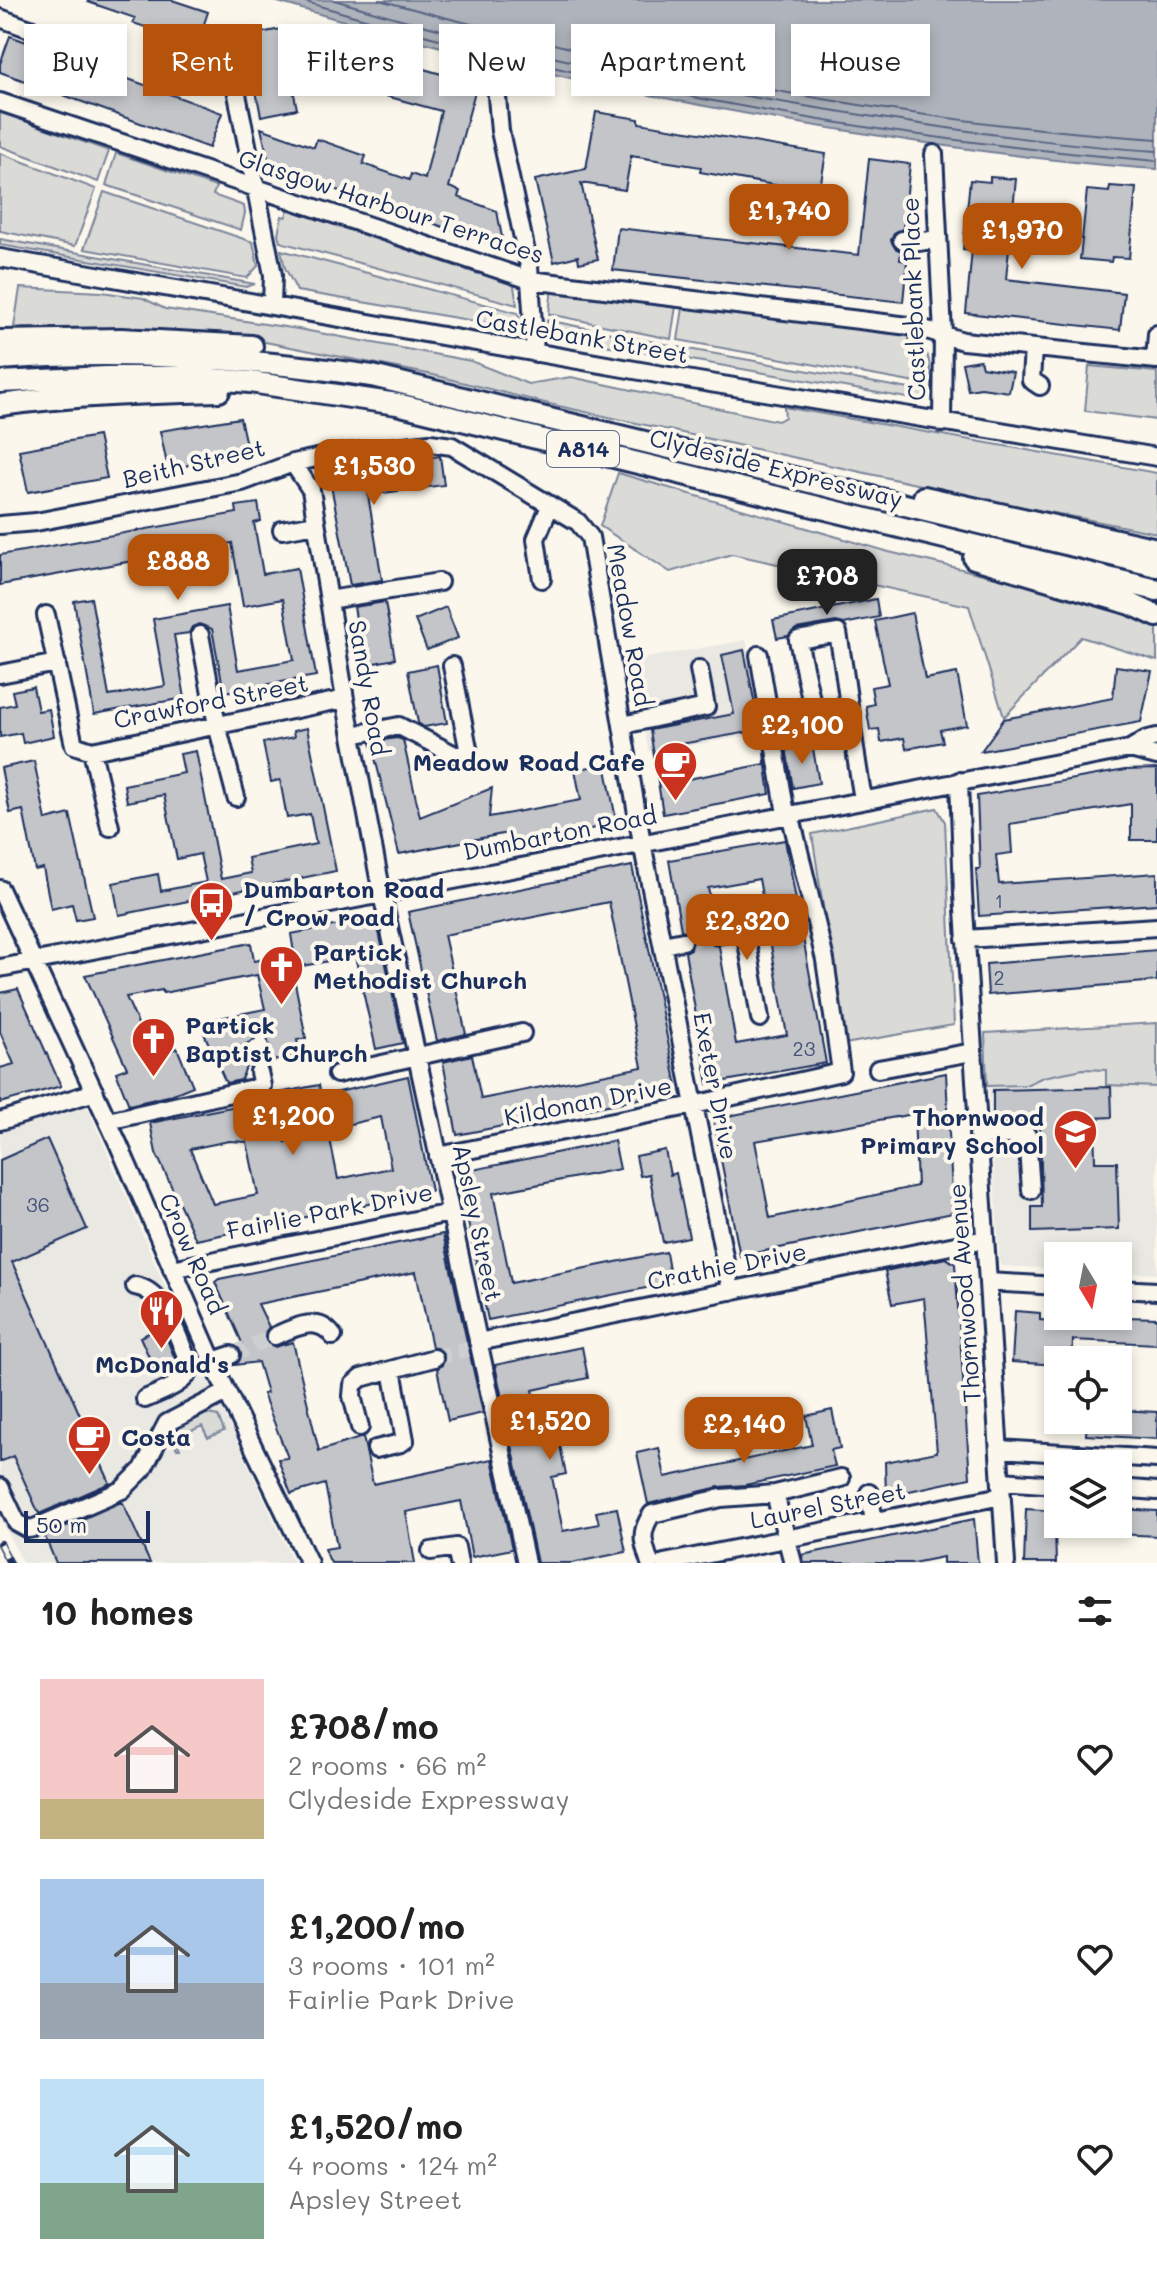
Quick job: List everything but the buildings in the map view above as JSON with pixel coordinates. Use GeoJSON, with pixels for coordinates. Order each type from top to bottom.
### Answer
{"type":"FeatureCollection","features":[{"type":"Feature","properties":{"kind":"main road"},"geometry":{"type":"LineString","coordinates":[[0,341],[121,339],[256,347],[342,361],[372,376]]}},
{"type":"Feature","properties":{"kind":"main road","name":"Clydeside Expressway"},"geometry":{"type":"LineString","coordinates":[[0,359],[100,354],[181,355],[278,363],[372,376],[1157,566]]}},
{"type":"Feature","properties":{"kind":"main road","name":"Clydeside Expressway"},"geometry":{"type":"LineString","coordinates":[[0,382],[188,377],[250,382],[397,404],[1157,590]]}},
{"type":"Feature","properties":{"kind":"main road"},"geometry":{"type":"LineString","coordinates":[[0,405],[47,398],[134,393],[307,390]]}},
{"type":"Feature","properties":{"kind":"main road"},"geometry":{"type":"LineString","coordinates":[[751,490],[815,516],[1079,588],[1131,604],[1157,616]]}},
{"type":"Feature","properties":{"kind":"main road"},"geometry":{"type":"LineString","coordinates":[[864,495],[931,497],[1157,549]]}},
{"type":"Feature","properties":{"kind":"street"},"geometry":{"type":"LineString","coordinates":[[0,18],[24,27]]}},
{"type":"Feature","properties":{"kind":"street"},"geometry":{"type":"LineString","coordinates":[[237,96],[273,275],[272,305]]}},
{"type":"Feature","properties":{"kind":"street"},"geometry":{"type":"LineString","coordinates":[[497,96],[500,131],[530,280],[535,353]]}},
{"type":"Feature","properties":{"kind":"street","name":"Glasgow Harbour Terraces"},"geometry":{"type":"LineString","coordinates":[[0,102],[530,280],[681,300],[811,312],[917,327],[963,341],[1156,360]]}},
{"type":"Feature","properties":{"kind":"street","name":"Castlebank Place"},"geometry":{"type":"LineString","coordinates":[[934,154],[943,334],[942,423]]}},
{"type":"Feature","properties":{"kind":"street"},"geometry":{"type":"LineString","coordinates":[[902,240],[919,242],[937,239]]}},
{"type":"Feature","properties":{"kind":"street","name":"Castlebank Street"},"geometry":{"type":"LineString","coordinates":[[0,258],[535,353],[1157,457]]}},
{"type":"Feature","properties":{"kind":"street"},"geometry":{"type":"LineString","coordinates":[[1156,360],[1157,334]]}},
{"type":"Feature","properties":{"kind":"street"},"geometry":{"type":"LineString","coordinates":[[1033,348],[1031,380],[1040,386]]}},
{"type":"Feature","properties":{"kind":"street","name":"Meadow Road"},"geometry":{"type":"LineString","coordinates":[[399,446],[430,443],[452,446],[578,522],[590,537],[642,843]]}},
{"type":"Feature","properties":{"kind":"street","name":"Beith Street"},"geometry":{"type":"LineString","coordinates":[[0,525],[34,523],[242,482],[293,463],[399,446]]}},
{"type":"Feature","properties":{"kind":"street","name":"Sandy Road"},"geometry":{"type":"LineString","coordinates":[[293,463],[311,490],[345,699],[382,894]]}},
{"type":"Feature","properties":{"kind":"street"},"geometry":{"type":"LineString","coordinates":[[542,579],[536,539],[550,506]]}},
{"type":"Feature","properties":{"kind":"street"},"geometry":{"type":"LineString","coordinates":[[282,530],[316,524]]}},
{"type":"Feature","properties":{"kind":"street"},"geometry":{"type":"LineString","coordinates":[[329,600],[439,582]]}},
{"type":"Feature","properties":{"kind":"street"},"geometry":{"type":"LineString","coordinates":[[46,615],[74,745],[89,750],[110,827]]}},
{"type":"Feature","properties":{"kind":"street"},"geometry":{"type":"LineString","coordinates":[[815,718],[798,640],[838,633],[863,799]]}},
{"type":"Feature","properties":{"kind":"street"},"geometry":{"type":"LineString","coordinates":[[200,635],[217,725],[236,797]]}},
{"type":"Feature","properties":{"kind":"street"},"geometry":{"type":"LineString","coordinates":[[759,655],[788,814]]}},
{"type":"Feature","properties":{"kind":"street"},"geometry":{"type":"LineString","coordinates":[[0,674],[57,663]]}},
{"type":"Feature","properties":{"kind":"street"},"geometry":{"type":"LineString","coordinates":[[352,735],[399,726],[455,755],[469,753],[452,666]]}},
{"type":"Feature","properties":{"kind":"street"},"geometry":{"type":"LineString","coordinates":[[623,725],[706,707],[699,669]]}},
{"type":"Feature","properties":{"kind":"street","name":"Crawford Street"},"geometry":{"type":"LineString","coordinates":[[89,750],[345,699]]}},
{"type":"Feature","properties":{"kind":"street","name":"Dumbarton Road"},"geometry":{"type":"LineString","coordinates":[[0,968],[1130,749],[1157,737]]}},
{"type":"Feature","properties":{"kind":"street","name":"Dumbarton Road"},"geometry":{"type":"LineString","coordinates":[[1130,749],[1157,756]]}},
{"type":"Feature","properties":{"kind":"street","name":"Thornwood Avenue"},"geometry":{"type":"LineString","coordinates":[[959,781],[965,939],[1006,1563]]}},
{"type":"Feature","properties":{"kind":"street","name":"Kildonan Drive"},"geometry":{"type":"LineString","coordinates":[[438,1156],[841,1072],[825,960],[788,814]]}},
{"type":"Feature","properties":{"kind":"street","name":"Exeter Drive"},"geometry":{"type":"LineString","coordinates":[[642,843],[731,1291]]}},
{"type":"Feature","properties":{"kind":"street","name":"Crow Road"},"geometry":{"type":"LineString","coordinates":[[0,889],[95,1092],[227,1392],[309,1563]]}},
{"type":"Feature","properties":{"kind":"street","name":"Apsley Street"},"geometry":{"type":"LineString","coordinates":[[382,894],[475,1346],[491,1402],[526,1563]]}},
{"type":"Feature","properties":{"kind":"street"},"geometry":{"type":"LineString","coordinates":[[965,939],[1157,927]]}},
{"type":"Feature","properties":{"kind":"street"},"geometry":{"type":"LineString","coordinates":[[717,935],[745,930],[760,1018]]}},
{"type":"Feature","properties":{"kind":"street"},"geometry":{"type":"LineString","coordinates":[[663,945],[683,941]]}},
{"type":"Feature","properties":{"kind":"street"},"geometry":{"type":"LineString","coordinates":[[337,1074],[522,1033]]}},
{"type":"Feature","properties":{"kind":"street"},"geometry":{"type":"LineString","coordinates":[[878,1069],[973,1052]]}},
{"type":"Feature","properties":{"kind":"street"},"geometry":{"type":"LineString","coordinates":[[108,1121],[262,1086],[259,1072]]}},
{"type":"Feature","properties":{"kind":"street"},"geometry":{"type":"LineString","coordinates":[[0,1121],[95,1092]]}},
{"type":"Feature","properties":{"kind":"street"},"geometry":{"type":"LineString","coordinates":[[978,1135],[1027,1135],[1031,1190]]}},
{"type":"Feature","properties":{"kind":"street","name":"Fairlie Park Drive"},"geometry":{"type":"LineString","coordinates":[[172,1269],[450,1213]]}},
{"type":"Feature","properties":{"kind":"street","name":"Crathie Drive"},"geometry":{"type":"LineString","coordinates":[[475,1346],[985,1239]]}},
{"type":"Feature","properties":{"kind":"street"},"geometry":{"type":"LineString","coordinates":[[988,1282],[1044,1285]]}},
{"type":"Feature","properties":{"kind":"street"},"geometry":{"type":"LineString","coordinates":[[135,1286],[146,1287],[160,1300],[191,1368],[190,1374],[183,1380],[145,1399]]}},
{"type":"Feature","properties":{"kind":"street"},"geometry":{"type":"LineString","coordinates":[[1132,1290],[1157,1291]]}},
{"type":"Feature","properties":{"kind":"street"},"geometry":{"type":"LineString","coordinates":[[275,1336],[314,1323],[322,1325],[333,1336]]}},
{"type":"Feature","properties":{"kind":"street"},"geometry":{"type":"LineString","coordinates":[[213,1361],[231,1355]]}},
{"type":"Feature","properties":{"kind":"street"},"geometry":{"type":"LineString","coordinates":[[360,1427],[352,1396],[353,1385],[361,1378],[434,1358]]}},
{"type":"Feature","properties":{"kind":"street"},"geometry":{"type":"LineString","coordinates":[[376,1449],[405,1440],[392,1370]]}},
{"type":"Feature","properties":{"kind":"street"},"geometry":{"type":"LineString","coordinates":[[0,1487],[17,1523],[28,1529],[34,1528],[122,1490],[143,1469],[167,1423],[227,1392]]}},
{"type":"Feature","properties":{"kind":"street"},"geometry":{"type":"LineString","coordinates":[[999,1449],[1157,1459]]}},
{"type":"Feature","properties":{"kind":"street"},"geometry":{"type":"LineString","coordinates":[[650,1563],[643,1545],[644,1527],[652,1514],[721,1498],[775,1494],[841,1478]]}},
{"type":"Feature","properties":{"kind":"street","name":"Laurel Street"},"geometry":{"type":"LineString","coordinates":[[664,1563],[874,1521],[1001,1489],[1044,1486]]}},
{"type":"Feature","properties":{"kind":"street"},"geometry":{"type":"LineString","coordinates":[[1132,1489],[1157,1491]]}},
{"type":"Feature","properties":{"kind":"street"},"geometry":{"type":"LineString","coordinates":[[869,1493],[874,1521]]}},
{"type":"Feature","properties":{"kind":"street"},"geometry":{"type":"LineString","coordinates":[[775,1494],[793,1563]]}},
{"type":"Feature","properties":{"kind":"street"},"geometry":{"type":"LineString","coordinates":[[431,1551],[456,1547],[459,1563]]}},
{"type":"Feature","properties":{"kind":"shaded area"},"geometry":{"type":"Polygon","coordinates":[[[0,112],[109,151],[98,182],[0,146],[0,112]]]}},
{"type":"Feature","properties":{"kind":"shaded area"},"geometry":{"type":"Polygon","coordinates":[[[0,153],[96,189],[75,246],[0,231],[0,153]]]}},
{"type":"Feature","properties":{"kind":"shaded area"},"geometry":{"type":"Polygon","coordinates":[[[116,153],[216,187],[213,195],[244,206],[241,230],[106,185],[116,153]]]}},
{"type":"Feature","properties":{"kind":"shaded area"},"geometry":{"type":"Polygon","coordinates":[[[104,192],[253,242],[258,266],[247,278],[84,249],[104,192]]]}},
{"type":"Feature","properties":{"kind":"shaded area"},"geometry":{"type":"Polygon","coordinates":[[[288,209],[478,274],[484,271],[513,280],[517,305],[280,242],[278,234],[282,216],[286,217],[288,209]]]}},
{"type":"Feature","properties":{"kind":"shaded area"},"geometry":{"type":"Polygon","coordinates":[[[0,239],[255,284],[246,287],[0,245],[0,239]]]}},
{"type":"Feature","properties":{"kind":"shaded area"},"geometry":{"type":"Polygon","coordinates":[[[281,250],[518,313],[522,329],[297,291],[285,268],[281,250]]]}},
{"type":"Feature","properties":{"kind":"shaded area"},"geometry":{"type":"Polygon","coordinates":[[[552,287],[557,293],[676,306],[671,339],[549,314],[552,287]]]}},
{"type":"Feature","properties":{"kind":"shaded area"},"geometry":{"type":"Polygon","coordinates":[[[20,288],[102,292],[143,298],[165,309],[298,329],[471,361],[528,384],[571,377],[778,421],[785,417],[784,407],[1157,473],[1157,533],[1003,503],[549,404],[433,375],[255,340],[14,327],[20,288]]]}},
{"type":"Feature","properties":{"kind":"shaded area"},"geometry":{"type":"Polygon","coordinates":[[[683,308],[909,332],[909,342],[921,347],[928,355],[931,380],[910,382],[678,340],[683,308]]]}},
{"type":"Feature","properties":{"kind":"shaded area"},"geometry":{"type":"Polygon","coordinates":[[[547,320],[669,345],[666,356],[549,335],[547,320]]]}},
{"type":"Feature","properties":{"kind":"shaded area"},"geometry":{"type":"Polygon","coordinates":[[[677,347],[926,392],[918,400],[674,357],[677,347]]]}},
{"type":"Feature","properties":{"kind":"shaded area"},"geometry":{"type":"Polygon","coordinates":[[[1089,366],[1157,372],[1157,420],[1085,411],[1089,366]]]}},
{"type":"Feature","properties":{"kind":"shaded area"},"geometry":{"type":"Polygon","coordinates":[[[618,473],[889,552],[1157,615],[1157,661],[1081,637],[1004,717],[969,606],[732,554],[670,572],[600,526],[618,473]]]}},
{"type":"Feature","properties":{"kind":"shaded area"},"geometry":{"type":"Polygon","coordinates":[[[746,640],[762,734],[649,752],[630,661],[746,640]]]}},
{"type":"Feature","properties":{"kind":"shaded area"},"geometry":{"type":"Polygon","coordinates":[[[937,808],[945,822],[954,1025],[844,1044],[812,834],[937,808]]]}},
{"type":"Feature","properties":{"kind":"shaded area","name":"Thornwood Primary School"},"geometry":{"type":"Polygon","coordinates":[[[1157,1023],[1157,1274],[1132,1273],[1132,1242],[1044,1242],[1044,1268],[1000,1266],[985,1033],[1157,1023]]]}},
{"type":"Feature","properties":{"kind":"shaded area"},"geometry":{"type":"Polygon","coordinates":[[[1157,1023],[1157,1087],[1106,1085],[1106,1070],[1083,1069],[1043,1077],[1026,1085],[987,1086],[985,1033],[1157,1023]]]}},
{"type":"Feature","properties":{"kind":"shaded area"},"geometry":{"type":"Polygon","coordinates":[[[84,1106],[88,1108],[164,1284],[294,1563],[23,1563],[0,1518],[0,1132],[84,1106]]]}},
{"type":"Feature","properties":{"kind":"shaded area"},"geometry":{"type":"Polygon","coordinates":[[[202,1413],[218,1416],[224,1431],[208,1438],[202,1426],[175,1438],[180,1449],[177,1449],[174,1441],[175,1430],[183,1422],[202,1413]]]}},
{"type":"Feature","properties":{"kind":"water"},"geometry":{"type":"Polygon","coordinates":[[[271,0],[1157,0],[1157,169],[909,141],[656,96],[775,96],[775,24],[571,24],[571,78],[555,74],[555,24],[439,24],[439,47],[423,43],[423,24],[356,24],[271,0]]]}},
{"type":"Feature","properties":{"kind":"tunnel"},"geometry":{"type":"LineString","coordinates":[[683,941],[717,935]]}},
{"type":"Feature","properties":{"kind":"tunnel"},"geometry":{"type":"LineString","coordinates":[[231,1355],[275,1336]]}},
{"type":"Feature","properties":{"kind":"tunnel"},"geometry":{"type":"LineString","coordinates":[[434,1358],[468,1349]]}},
{"type":"Feature","properties":{"kind":"railway"},"geometry":{"type":"LineString","coordinates":[[0,1544],[10,1563]]}},
{"type":"Feature","properties":{"kind":"place","name":"Meadow Road Cafe"},"geometry":{"type":"Point","coordinates":[676,802]}},
{"type":"Feature","properties":{"kind":"place","name":"Dumbarton Road / Crow road"},"geometry":{"type":"Point","coordinates":[212,943]}},
{"type":"Feature","properties":{"kind":"place","name":"Partick Methodist Church"},"geometry":{"type":"Point","coordinates":[282,1006]}},
{"type":"Feature","properties":{"kind":"place","name":"Partick Baptist Church"},"geometry":{"type":"Point","coordinates":[154,1079]}},
{"type":"Feature","properties":{"kind":"place","name":"Thornwood Primary School"},"geometry":{"type":"Point","coordinates":[1075,1171]}},
{"type":"Feature","properties":{"kind":"place","name":"McDonald's"},"geometry":{"type":"Point","coordinates":[162,1350]}},
{"type":"Feature","properties":{"kind":"place","name":"Costa"},"geometry":{"type":"Point","coordinates":[90,1477]}}]}
